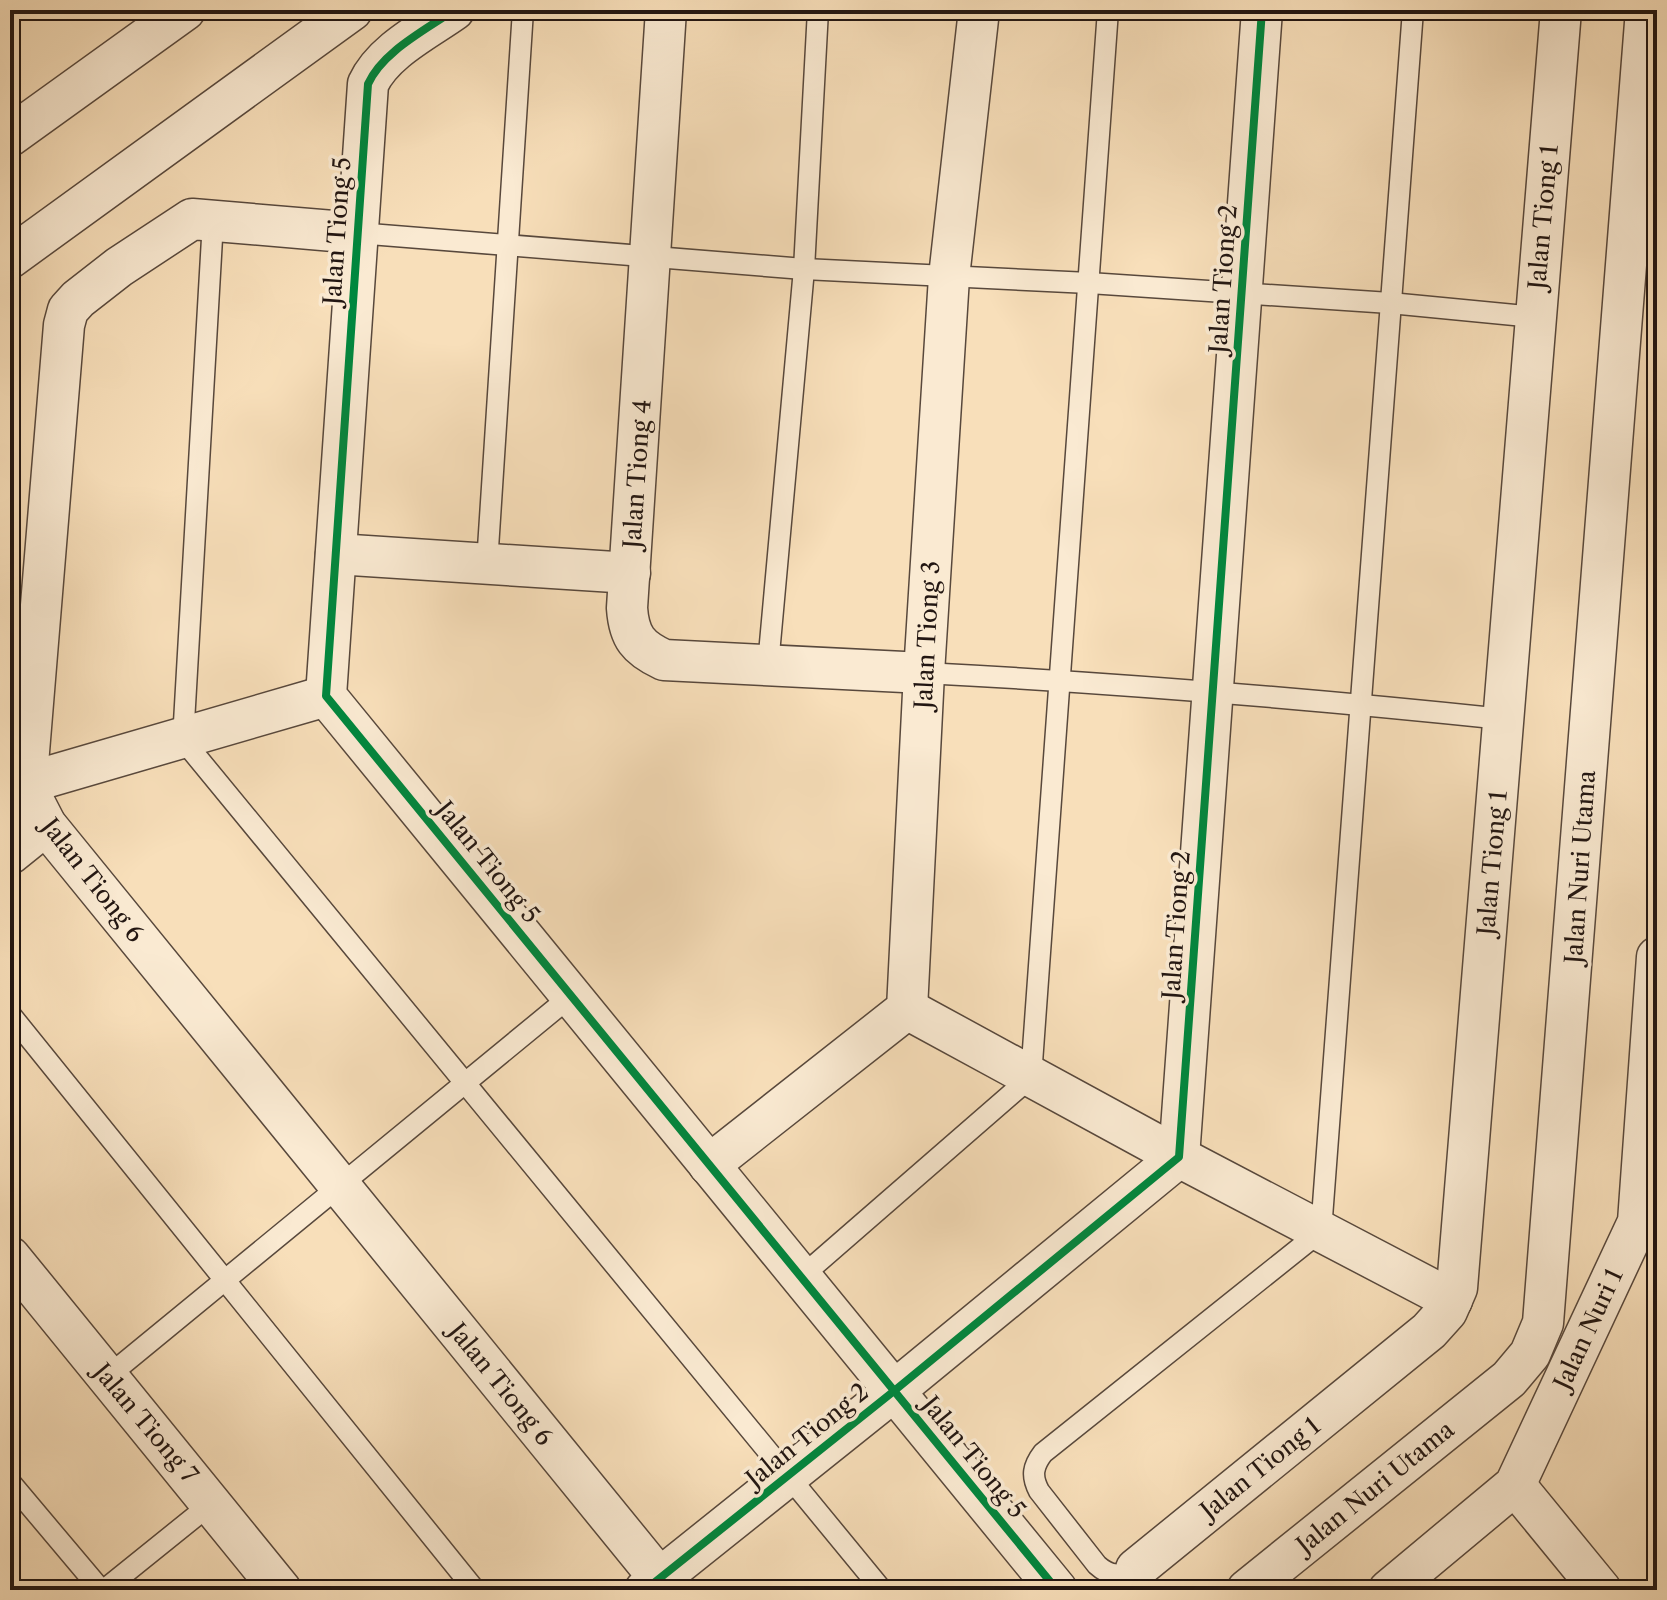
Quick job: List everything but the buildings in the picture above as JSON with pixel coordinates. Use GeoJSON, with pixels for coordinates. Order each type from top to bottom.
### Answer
{"type":"FeatureCollection","features":[{"type":"Feature","properties":{"kind":"street"},"geometry":{"type":"LineString","coordinates":[[10,136],[185,10]]}},
{"type":"Feature","properties":{"kind":"street"},"geometry":{"type":"LineString","coordinates":[[10,258],[352,10]]}},
{"type":"Feature","properties":{"kind":"street","name":"Jalan Tiong 4"},"geometry":{"type":"LineString","coordinates":[[666,10],[628,624],[635,640],[646,652],[664,660],[924,673]]}},
{"type":"Feature","properties":{"kind":"street","name":"Jalan Tiong 3"},"geometry":{"type":"LineString","coordinates":[[907,1009],[949,277],[979,10]]}},
{"type":"Feature","properties":{"kind":"street","name":"Jalan Tiong 2"},"geometry":{"type":"LineString","coordinates":[[658,1586],[1179,1157],[1262,10]]}},
{"type":"Feature","properties":{"kind":"street","name":"Jalan Tiong 1"},"geometry":{"type":"LineString","coordinates":[[1136,1569],[1429,1331],[1447,1311],[1452,1300],[1459,1274],[1561,10]]}},
{"type":"Feature","properties":{"kind":"street","name":"Jalan Nuri Utama"},"geometry":{"type":"LineString","coordinates":[[1247,1590],[1509,1379],[1530,1354],[1543,1323],[1641,295],[1646,10]]}},
{"type":"Feature","properties":{"kind":"street","name":"Jalan Tiong 5"},"geometry":{"type":"LineString","coordinates":[[439,20],[379,66],[368,84],[326,696],[1057,1590]]}},
{"type":"Feature","properties":{"kind":"street","name":"Jalan Tiong 6"},"geometry":{"type":"LineString","coordinates":[[357,233],[192,219],[78,299],[65,318],[27,783],[46,825],[340,1186],[658,1586]]}},
{"type":"Feature","properties":{"kind":"street"},"geometry":{"type":"LineString","coordinates":[[336,554],[630,573]]}},
{"type":"Feature","properties":{"kind":"street"},"geometry":{"type":"LineString","coordinates":[[27,783],[326,696]]}},
{"type":"Feature","properties":{"kind":"street"},"geometry":{"type":"LineString","coordinates":[[10,854],[46,825]]}},
{"type":"Feature","properties":{"kind":"street","name":"Jalan Nuri 1"},"geometry":{"type":"LineString","coordinates":[[1403,1586],[1515,1485],[1648,1223],[1657,957]]}},
{"type":"Feature","properties":{"kind":"street"},"geometry":{"type":"LineString","coordinates":[[709,1165],[907,1009],[1179,1157],[1452,1300]]}},
{"type":"Feature","properties":{"kind":"street","name":"Jalan Tiong 7"},"geometry":{"type":"LineString","coordinates":[[10,1257],[281,1590]]}},
{"type":"Feature","properties":{"kind":"street"},"geometry":{"type":"LineString","coordinates":[[1515,1485],[1601,1590]]}},
{"type":"Feature","properties":{"kind":"lane"},"geometry":{"type":"LineString","coordinates":[[487,564],[523,10]]}},
{"type":"Feature","properties":{"kind":"lane"},"geometry":{"type":"LineString","coordinates":[[768,665],[804,269],[818,10]]}},
{"type":"Feature","properties":{"kind":"lane"},"geometry":{"type":"LineString","coordinates":[[801,1277],[1031,1077],[1108,10]]}},
{"type":"Feature","properties":{"kind":"lane"},"geometry":{"type":"LineString","coordinates":[[1136,1569],[1116,1575],[1105,1572],[1097,1565],[1039,1491],[1033,1471],[1037,1462],[1043,1453],[1321,1231],[1413,10]]}},
{"type":"Feature","properties":{"kind":"lane"},"geometry":{"type":"LineString","coordinates":[[213,221],[183,740],[882,1590]]}},
{"type":"Feature","properties":{"kind":"lane"},"geometry":{"type":"LineString","coordinates":[[357,233],[804,269],[1089,283],[1390,303],[1535,317]]}},
{"type":"Feature","properties":{"kind":"lane"},"geometry":{"type":"LineString","coordinates":[[924,673],[1060,680],[1503,719]]}},
{"type":"Feature","properties":{"kind":"lane"},"geometry":{"type":"LineString","coordinates":[[107,1377],[571,996]]}},
{"type":"Feature","properties":{"kind":"lane"},"geometry":{"type":"LineString","coordinates":[[10,1014],[475,1590]]}},
{"type":"Feature","properties":{"kind":"lane"},"geometry":{"type":"LineString","coordinates":[[10,1482],[103,1590],[212,1503]]}},
{"type":"Feature","properties":{"kind":"cycle path"},"geometry":{"type":"LineString","coordinates":[[454,10],[394,51],[368,84],[326,696],[1057,1590]]}},
{"type":"Feature","properties":{"kind":"cycle path"},"geometry":{"type":"LineString","coordinates":[[645,1590],[1179,1157],[1262,10]]}}]}
